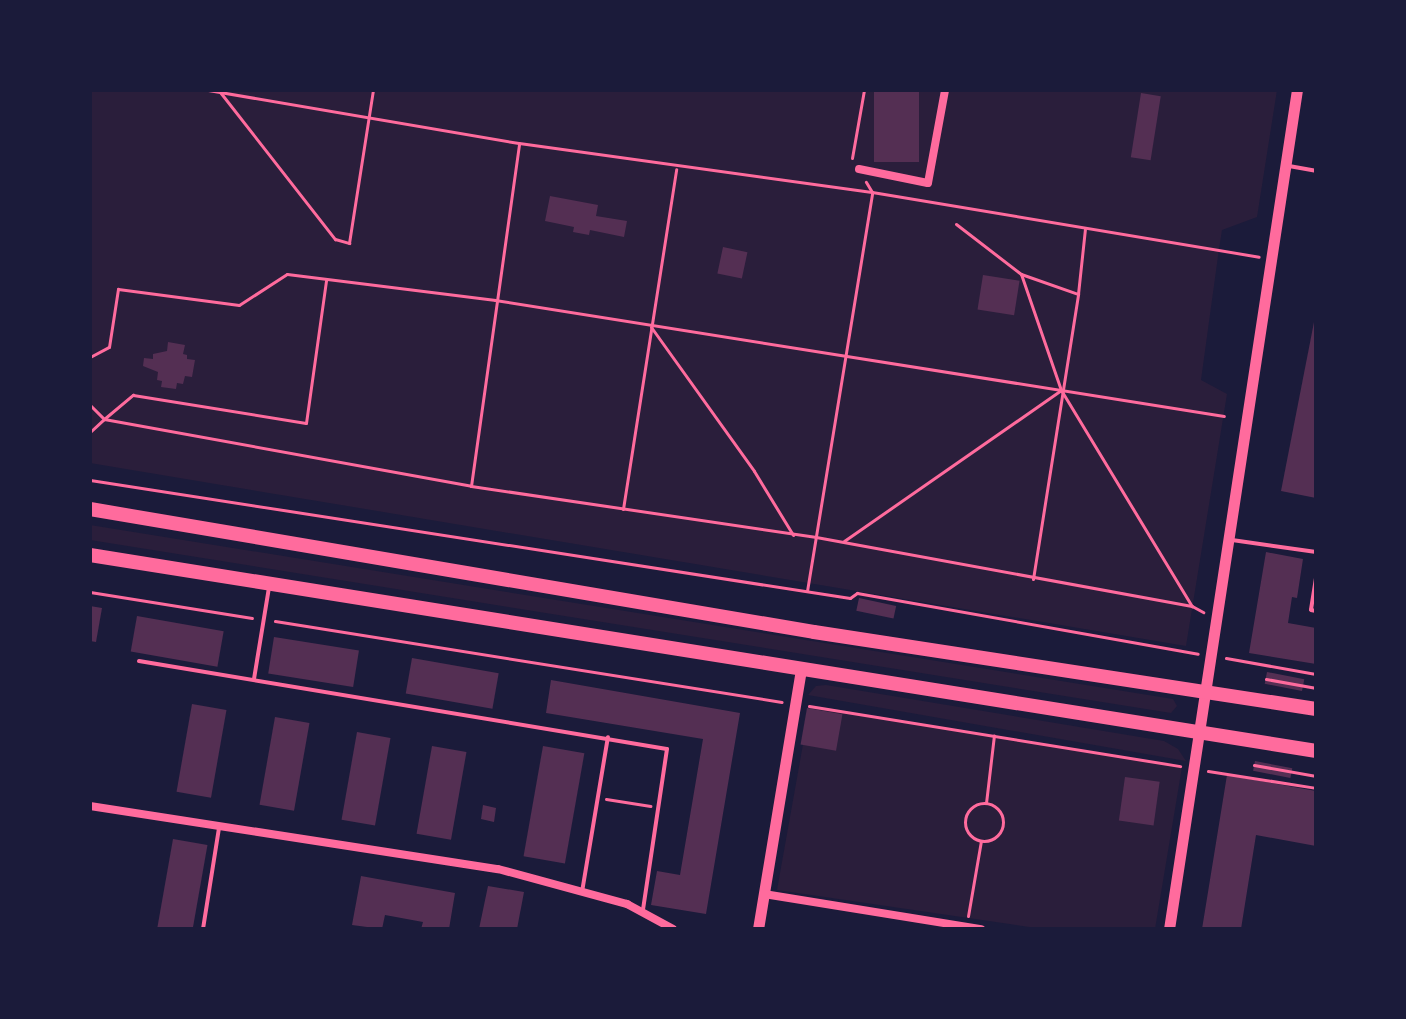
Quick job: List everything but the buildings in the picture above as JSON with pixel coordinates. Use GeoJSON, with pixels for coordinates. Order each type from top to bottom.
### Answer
{"type":"FeatureCollection","features":[{"type":"Feature","properties":{"kind":"main road"},"geometry":{"type":"LineString","coordinates":[[90,509],[814,632],[1316,709]]}},
{"type":"Feature","properties":{"kind":"main road"},"geometry":{"type":"LineString","coordinates":[[90,555],[1316,751]]}},
{"type":"Feature","properties":{"kind":"street"},"geometry":{"type":"LineString","coordinates":[[859,169],[928,183],[945,90]]}},
{"type":"Feature","properties":{"kind":"street"},"geometry":{"type":"LineString","coordinates":[[1169,929],[1297,90]]}},
{"type":"Feature","properties":{"kind":"street"},"geometry":{"type":"LineString","coordinates":[[758,929],[801,669]]}},
{"type":"Feature","properties":{"kind":"street"},"geometry":{"type":"LineString","coordinates":[[90,806],[498,869],[627,904],[673,929]]}},
{"type":"Feature","properties":{"kind":"street"},"geometry":{"type":"LineString","coordinates":[[764,894],[981,929]]}},
{"type":"Feature","properties":{"kind":"lane"},"geometry":{"type":"LineString","coordinates":[[1286,165],[1316,171]]}},
{"type":"Feature","properties":{"kind":"lane"},"geometry":{"type":"LineString","coordinates":[[1230,540],[1316,552]]}},
{"type":"Feature","properties":{"kind":"lane"},"geometry":{"type":"LineString","coordinates":[[1316,578],[1311,610],[1316,611]]}},
{"type":"Feature","properties":{"kind":"lane"},"geometry":{"type":"LineString","coordinates":[[254,679],[270,585]]}},
{"type":"Feature","properties":{"kind":"lane"},"geometry":{"type":"LineString","coordinates":[[139,661],[667,749],[642,912]]}},
{"type":"Feature","properties":{"kind":"lane"},"geometry":{"type":"LineString","coordinates":[[582,892],[608,737]]}},
{"type":"Feature","properties":{"kind":"lane"},"geometry":{"type":"LineString","coordinates":[[203,929],[219,828]]}},
{"type":"Feature","properties":{"kind":"path"},"geometry":{"type":"LineString","coordinates":[[208,90],[676,168],[872,192],[1259,257]]}},
{"type":"Feature","properties":{"kind":"path"},"geometry":{"type":"LineString","coordinates":[[220,92],[335,239],[349,243],[373,90]]}},
{"type":"Feature","properties":{"kind":"path"},"geometry":{"type":"LineString","coordinates":[[807,591],[872,192],[852,157],[864,90]]}},
{"type":"Feature","properties":{"kind":"path"},"geometry":{"type":"LineString","coordinates":[[471,486],[519,143]]}},
{"type":"Feature","properties":{"kind":"path"},"geometry":{"type":"LineString","coordinates":[[623,509],[676,168]]}},
{"type":"Feature","properties":{"kind":"path"},"geometry":{"type":"LineString","coordinates":[[956,224],[1021,274],[1078,294]]}},
{"type":"Feature","properties":{"kind":"path"},"geometry":{"type":"LineString","coordinates":[[1033,579],[1078,294],[1085,229]]}},
{"type":"Feature","properties":{"kind":"path"},"geometry":{"type":"LineString","coordinates":[[90,357],[109,347],[118,289],[239,305],[287,274],[495,300],[1224,416]]}},
{"type":"Feature","properties":{"kind":"path"},"geometry":{"type":"LineString","coordinates":[[1021,274],[1061,390],[1192,606]]}},
{"type":"Feature","properties":{"kind":"path"},"geometry":{"type":"LineString","coordinates":[[90,432],[133,395],[306,423],[326,280]]}},
{"type":"Feature","properties":{"kind":"path"},"geometry":{"type":"LineString","coordinates":[[651,327],[754,471],[793,536]]}},
{"type":"Feature","properties":{"kind":"path"},"geometry":{"type":"LineString","coordinates":[[842,543],[1061,390]]}},
{"type":"Feature","properties":{"kind":"path"},"geometry":{"type":"LineString","coordinates":[[90,405],[104,419],[471,486],[816,537],[1192,606],[1203,612]]}},
{"type":"Feature","properties":{"kind":"path"},"geometry":{"type":"LineString","coordinates":[[90,480],[850,598],[857,593],[1316,674]]}},
{"type":"Feature","properties":{"kind":"path"},"geometry":{"type":"LineString","coordinates":[[90,592],[1316,788]]}},
{"type":"Feature","properties":{"kind":"path"},"geometry":{"type":"LineString","coordinates":[[1266,679],[1316,688]]}},
{"type":"Feature","properties":{"kind":"path"},"geometry":{"type":"LineString","coordinates":[[986,803],[994,735]]}},
{"type":"Feature","properties":{"kind":"path"},"geometry":{"type":"LineString","coordinates":[[1254,765],[1316,776]]}},
{"type":"Feature","properties":{"kind":"path"},"geometry":{"type":"LineString","coordinates":[[598,797],[660,808]]}},
{"type":"Feature","properties":{"kind":"path"},"geometry":{"type":"LineString","coordinates":[[986,803],[998,809],[1003,826],[997,836],[981,841],[968,833],[965,820],[971,809],[986,803]]}},
{"type":"Feature","properties":{"kind":"path"},"geometry":{"type":"LineString","coordinates":[[967,927],[981,841]]}},
{"type":"Feature","properties":{"kind":"shaded area"},"geometry":{"type":"Polygon","coordinates":[[[90,90],[1277,90],[1257,217],[1222,230],[1201,380],[1227,394],[1186,646],[90,463],[90,90]]]}},
{"type":"Feature","properties":{"kind":"shaded area"},"geometry":{"type":"Polygon","coordinates":[[[90,525],[1173,699],[1177,706],[1171,713],[90,540],[90,525]]]}},
{"type":"Feature","properties":{"kind":"shaded area"},"geometry":{"type":"Polygon","coordinates":[[[826,685],[1164,741],[1178,749],[1186,761],[808,695],[816,686],[826,685]]]}},
{"type":"Feature","properties":{"kind":"shaded area"},"geometry":{"type":"Polygon","coordinates":[[[810,705],[1182,767],[1155,929],[1043,929],[777,890],[810,705]]]}}]}
